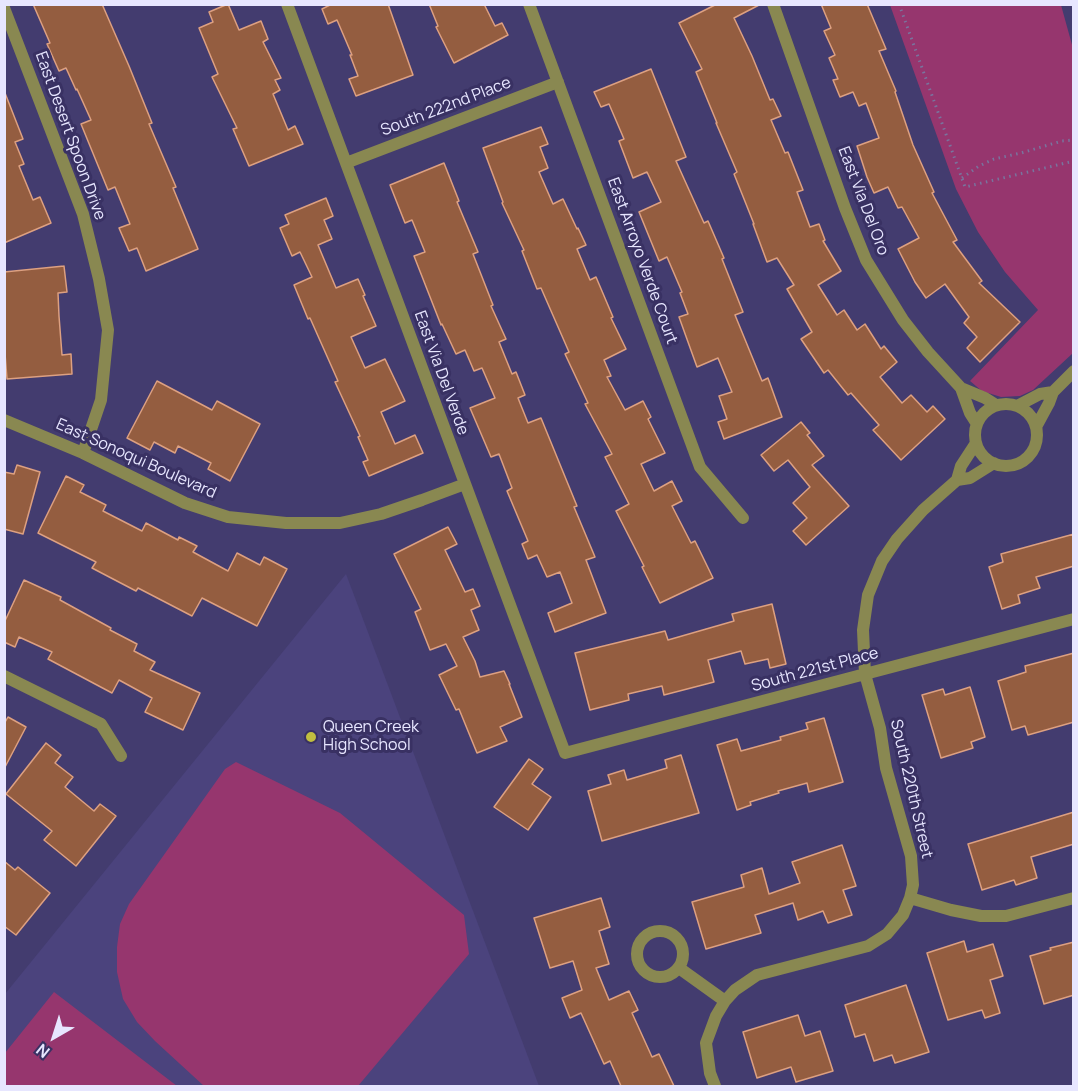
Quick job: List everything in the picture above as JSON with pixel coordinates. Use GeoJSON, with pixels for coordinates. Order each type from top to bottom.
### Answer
{"type":"FeatureCollection","features":[{"type":"Feature","properties":{"kind":"street","name":"East Via Del Verde"},"geometry":{"type":"LineString","coordinates":[[287,4],[565,753]]}},
{"type":"Feature","properties":{"kind":"street","name":"East Arroyo Verde Court"},"geometry":{"type":"LineString","coordinates":[[530,4],[700,467],[743,518]]}},
{"type":"Feature","properties":{"kind":"street","name":"East Via Del Oro"},"geometry":{"type":"LineString","coordinates":[[773,4],[845,208],[866,260],[903,320],[961,388],[970,413],[977,424]]}},
{"type":"Feature","properties":{"kind":"street","name":"East Desert Spoon Drive"},"geometry":{"type":"LineString","coordinates":[[4,8],[83,214],[99,279],[108,330],[101,400],[83,453]]}},
{"type":"Feature","properties":{"kind":"street","name":"South 222nd Place"},"geometry":{"type":"LineString","coordinates":[[346,163],[558,82]]}},
{"type":"Feature","properties":{"kind":"street"},"geometry":{"type":"LineString","coordinates":[[1036,427],[1053,392],[1074,371]]}},
{"type":"Feature","properties":{"kind":"street","name":"East Via Del Oro"},"geometry":{"type":"LineString","coordinates":[[961,388],[996,405]]}},
{"type":"Feature","properties":{"kind":"street"},"geometry":{"type":"LineString","coordinates":[[1017,406],[1040,394],[1053,392]]}},
{"type":"Feature","properties":{"kind":"street"},"geometry":{"type":"LineString","coordinates":[[996,405],[1017,406],[1029,414],[1036,427],[1035,446],[1022,461],[1013,465],[1004,466],[994,463],[986,459],[976,443],[977,424],[984,412],[996,405]]}},
{"type":"Feature","properties":{"kind":"street","name":"East Sonoqui Boulevard"},"geometry":{"type":"LineString","coordinates":[[4,420],[83,453],[185,503],[228,517],[286,523],[340,523],[381,514],[465,484]]}},
{"type":"Feature","properties":{"kind":"street","name":"South 220th Street"},"geometry":{"type":"LineString","coordinates":[[715,1086],[710,1073],[706,1043],[716,1016],[735,990],[757,975],[867,946],[887,933],[903,915],[910,898],[914,885],[911,856],[886,768],[880,728],[866,674],[863,630],[867,595],[882,561],[897,539],[923,510],[957,480],[961,466],[976,443]]}},
{"type":"Feature","properties":{"kind":"street","name":"South 220th Street"},"geometry":{"type":"LineString","coordinates":[[957,480],[970,478],[994,463]]}},
{"type":"Feature","properties":{"kind":"street","name":"South 221st Place"},"geometry":{"type":"LineString","coordinates":[[565,753],[1074,619]]}},
{"type":"Feature","properties":{"kind":"street"},"geometry":{"type":"LineString","coordinates":[[4,676],[101,724],[121,756]]}},
{"type":"Feature","properties":{"kind":"street"},"geometry":{"type":"LineString","coordinates":[[910,898],[981,916],[1006,916],[1074,898]]}},
{"type":"Feature","properties":{"kind":"street"},"geometry":{"type":"LineString","coordinates":[[679,968],[725,1001]]}},
{"type":"Feature","properties":{"kind":"path"},"geometry":{"type":"LineString","coordinates":[[899,4],[965,187],[1074,161]]}},
{"type":"Feature","properties":{"kind":"path"},"geometry":{"type":"LineString","coordinates":[[962,178],[994,159],[1074,140]]}},
{"type":"Feature","properties":{"kind":"shaded area"},"geometry":{"type":"Polygon","coordinates":[[[890,5],[1061,5],[1074,52],[1073,353],[1033,390],[1020,396],[1001,397],[982,391],[970,381],[1038,310],[1005,272],[978,232],[956,189],[890,5]]]}},
{"type":"Feature","properties":{"kind":"shaded area","name":"Queen Creek High School"},"geometry":{"type":"Polygon","coordinates":[[[346,574],[539,1086],[5,1086],[5,994],[346,574]]]}},
{"type":"Feature","properties":{"kind":"shaded area"},"geometry":{"type":"Polygon","coordinates":[[[236,762],[340,813],[464,915],[469,954],[358,1086],[204,1086],[137,1022],[123,999],[117,972],[117,947],[120,924],[129,904],[225,769],[236,762]]]}},
{"type":"Feature","properties":{"kind":"shaded area"},"geometry":{"type":"Polygon","coordinates":[[[54,992],[177,1086],[5,1086],[5,1053],[54,992]]]}},
{"type":"Feature","properties":{"kind":"building"},"geometry":{"type":"Polygon","coordinates":[[[33,4],[102,4],[152,123],[149,124],[176,187],[173,188],[198,249],[146,271],[137,248],[129,251],[119,228],[130,224],[115,187],[108,190],[81,124],[91,120],[66,68],[59,71],[33,4]]]}},
{"type":"Feature","properties":{"kind":"building"},"geometry":{"type":"Polygon","coordinates":[[[228,4],[239,30],[261,21],[268,39],[263,42],[281,78],[275,80],[280,90],[273,94],[288,130],[295,126],[303,144],[249,166],[233,129],[237,128],[212,77],[218,74],[199,28],[213,22],[209,12],[228,4]]]}},
{"type":"Feature","properties":{"kind":"building"},"geometry":{"type":"Polygon","coordinates":[[[332,4],[388,4],[413,75],[356,96],[349,79],[358,76],[350,55],[352,55],[337,20],[328,24],[322,9],[332,4]]]}},
{"type":"Feature","properties":{"kind":"building"},"geometry":{"type":"Polygon","coordinates":[[[429,4],[484,4],[495,26],[502,23],[508,35],[454,63],[436,27],[438,26],[429,4]]]}},
{"type":"Feature","properties":{"kind":"building"},"geometry":{"type":"Polygon","coordinates":[[[717,4],[761,4],[734,18],[770,100],[773,99],[781,116],[771,120],[785,153],[788,152],[803,190],[797,192],[810,227],[819,224],[825,240],[823,241],[841,271],[818,285],[837,315],[844,310],[857,330],[865,324],[881,349],[884,346],[897,362],[880,377],[902,403],[911,395],[927,412],[933,406],[945,419],[901,460],[873,430],[879,425],[851,393],[848,395],[828,370],[824,373],[801,339],[812,332],[787,289],[794,285],[777,258],[767,262],[734,174],[737,172],[696,72],[702,69],[679,23],[717,4]]]}},
{"type":"Feature","properties":{"kind":"building"},"geometry":{"type":"Polygon","coordinates":[[[821,4],[867,4],[886,49],[879,51],[896,91],[913,145],[934,192],[932,193],[957,240],[953,242],[982,281],[979,283],[1020,322],[980,362],[967,348],[977,337],[964,323],[969,317],[945,284],[926,298],[898,249],[919,238],[902,207],[898,208],[888,187],[874,193],[867,177],[857,146],[879,138],[866,103],[859,106],[853,92],[840,97],[833,80],[838,79],[829,58],[835,55],[824,31],[831,28],[821,4]]]}},
{"type":"Feature","properties":{"kind":"building"},"geometry":{"type":"Polygon","coordinates":[[[651,69],[686,157],[676,161],[704,223],[708,221],[724,258],[722,259],[743,312],[735,315],[762,381],[768,378],[782,417],[724,439],[718,422],[727,419],[719,396],[732,392],[718,358],[697,367],[679,317],[688,314],[680,293],[682,292],[667,257],[659,261],[639,212],[661,202],[647,172],[633,178],[619,141],[624,139],[609,104],[601,107],[594,92],[651,69]]]}},
{"type":"Feature","properties":{"kind":"building"},"geometry":{"type":"Polygon","coordinates":[[[5,93],[23,139],[15,142],[24,164],[19,166],[33,200],[40,197],[51,223],[4,243],[5,93]]]}},
{"type":"Feature","properties":{"kind":"building"},"geometry":{"type":"Polygon","coordinates":[[[541,127],[548,144],[540,147],[548,168],[539,172],[553,204],[563,199],[578,228],[586,245],[577,249],[590,280],[596,277],[613,317],[611,318],[626,349],[604,360],[611,376],[607,377],[625,410],[643,401],[651,417],[648,419],[665,453],[641,464],[654,491],[672,481],[682,501],[672,506],[691,543],[695,541],[713,578],[660,603],[616,511],[629,504],[605,457],[612,454],[585,404],[588,403],[565,354],[569,352],[541,288],[537,289],[522,251],[524,250],[502,203],[483,148],[541,127]]]}},
{"type":"Feature","properties":{"kind":"building"},"geometry":{"type":"Polygon","coordinates":[[[444,163],[478,252],[473,254],[493,305],[491,306],[506,339],[499,342],[512,374],[516,372],[525,395],[518,398],[528,423],[541,418],[595,557],[586,560],[606,613],[555,632],[548,613],[572,603],[560,572],[547,577],[537,555],[528,559],[522,544],[528,541],[507,491],[512,488],[499,454],[491,457],[470,408],[495,398],[482,368],[474,371],[465,350],[456,354],[441,325],[414,256],[425,252],[412,220],[405,223],[390,185],[444,163]]]}},
{"type":"Feature","properties":{"kind":"building"},"geometry":{"type":"Polygon","coordinates":[[[326,198],[333,216],[324,220],[332,239],[318,245],[336,288],[358,279],[376,326],[351,337],[365,368],[385,359],[405,401],[381,412],[395,444],[415,435],[423,453],[369,476],[363,462],[368,460],[358,437],[360,436],[335,382],[338,381],[294,285],[312,277],[300,252],[292,256],[280,228],[289,224],[285,215],[326,198]]]}},
{"type":"Feature","properties":{"kind":"building"},"geometry":{"type":"Polygon","coordinates":[[[64,266],[67,292],[58,293],[59,316],[62,355],[71,354],[72,374],[7,379],[4,341],[4,272],[64,266]]]}},
{"type":"Feature","properties":{"kind":"building"},"geometry":{"type":"Polygon","coordinates":[[[157,381],[212,410],[217,401],[260,424],[230,481],[208,469],[211,463],[178,446],[175,453],[154,442],[150,450],[127,438],[157,381]]]}},
{"type":"Feature","properties":{"kind":"building"},"geometry":{"type":"Polygon","coordinates":[[[801,422],[810,433],[807,435],[824,456],[812,465],[849,506],[806,545],[793,531],[807,518],[793,503],[810,487],[788,460],[774,471],[761,455],[801,422]]]}},
{"type":"Feature","properties":{"kind":"building"},"geometry":{"type":"Polygon","coordinates":[[[17,465],[40,472],[23,534],[4,529],[4,472],[14,474],[17,465]]]}},
{"type":"Feature","properties":{"kind":"building"},"geometry":{"type":"Polygon","coordinates":[[[66,476],[84,485],[80,492],[106,505],[103,511],[142,531],[146,523],[178,540],[179,537],[197,546],[193,552],[228,571],[237,553],[260,565],[264,557],[287,569],[257,626],[202,598],[192,616],[138,588],[136,591],[92,568],[96,562],[38,533],[66,476]]]}},
{"type":"Feature","properties":{"kind":"building"},"geometry":{"type":"Polygon","coordinates":[[[448,527],[457,544],[445,550],[465,592],[473,589],[480,606],[471,610],[479,630],[463,637],[480,677],[504,671],[522,717],[500,727],[507,741],[477,753],[459,709],[456,710],[439,675],[457,666],[446,644],[430,650],[415,612],[421,609],[394,554],[448,527]]]}},
{"type":"Feature","properties":{"kind":"building"},"geometry":{"type":"Polygon","coordinates":[[[1074,534],[1074,566],[1036,577],[1040,588],[1018,595],[1020,603],[1002,609],[989,567],[1003,562],[1001,554],[1074,534]]]}},
{"type":"Feature","properties":{"kind":"building"},"geometry":{"type":"Polygon","coordinates":[[[24,580],[61,597],[60,600],[137,644],[134,651],[155,662],[150,670],[200,693],[183,730],[145,712],[152,698],[119,680],[112,693],[48,659],[52,652],[19,637],[15,647],[4,642],[4,623],[24,580]]]}},
{"type":"Feature","properties":{"kind":"building"},"geometry":{"type":"Polygon","coordinates":[[[772,604],[786,664],[770,668],[768,659],[745,664],[741,651],[708,660],[714,682],[664,695],[662,686],[628,694],[629,700],[590,710],[575,653],[665,631],[668,640],[734,621],[732,614],[772,604]]]}},
{"type":"Feature","properties":{"kind":"building"},"geometry":{"type":"Polygon","coordinates":[[[1074,653],[1074,722],[1028,735],[1025,726],[1012,730],[998,681],[1026,672],[1025,666],[1074,653]]]}},
{"type":"Feature","properties":{"kind":"building"},"geometry":{"type":"Polygon","coordinates":[[[970,687],[985,737],[971,742],[973,748],[941,758],[922,695],[943,689],[945,695],[970,687]]]}},
{"type":"Feature","properties":{"kind":"building"},"geometry":{"type":"Polygon","coordinates":[[[8,717],[26,727],[4,769],[4,724],[8,717]]]}},
{"type":"Feature","properties":{"kind":"building"},"geometry":{"type":"Polygon","coordinates":[[[824,718],[843,782],[809,792],[807,783],[778,791],[779,793],[750,802],[751,805],[737,810],[717,745],[737,739],[741,751],[781,740],[780,737],[808,729],[806,723],[824,718]]]}},
{"type":"Feature","properties":{"kind":"building"},"geometry":{"type":"Polygon","coordinates":[[[46,743],[61,755],[55,763],[73,777],[65,787],[94,811],[100,804],[116,816],[76,866],[44,840],[52,831],[6,794],[46,743]]]}},
{"type":"Feature","properties":{"kind":"building"},"geometry":{"type":"Polygon","coordinates":[[[681,755],[699,813],[602,841],[588,791],[611,784],[608,775],[624,770],[627,780],[667,768],[665,760],[681,755]]]}},
{"type":"Feature","properties":{"kind":"building"},"geometry":{"type":"Polygon","coordinates":[[[529,759],[543,769],[532,784],[551,797],[528,830],[494,807],[529,759]]]}},
{"type":"Feature","properties":{"kind":"building"},"geometry":{"type":"Polygon","coordinates":[[[1074,812],[1074,844],[1031,857],[1037,878],[1016,885],[1014,880],[982,890],[968,844],[1074,812]]]}},
{"type":"Feature","properties":{"kind":"building"},"geometry":{"type":"Polygon","coordinates":[[[842,845],[856,886],[843,890],[852,915],[828,923],[823,911],[798,920],[793,903],[755,915],[761,933],[706,949],[692,902],[744,887],[741,875],[762,868],[769,894],[800,883],[792,862],[842,845]]]}},
{"type":"Feature","properties":{"kind":"building"},"geometry":{"type":"Polygon","coordinates":[[[4,861],[15,870],[18,867],[50,893],[16,935],[4,926],[4,861]]]}},
{"type":"Feature","properties":{"kind":"building"},"geometry":{"type":"Polygon","coordinates":[[[601,898],[610,927],[599,931],[609,964],[596,968],[609,1000],[629,991],[638,1010],[632,1013],[652,1057],[659,1054],[674,1086],[621,1086],[610,1061],[604,1064],[581,1013],[570,1018],[562,998],[582,990],[573,961],[550,968],[534,918],[601,898]]]}},
{"type":"Feature","properties":{"kind":"building"},"geometry":{"type":"Polygon","coordinates":[[[964,941],[967,952],[993,944],[1003,976],[990,980],[1000,1013],[985,1018],[982,1010],[948,1020],[927,953],[964,941]]]}},
{"type":"Feature","properties":{"kind":"building"},"geometry":{"type":"Polygon","coordinates":[[[1074,942],[1074,995],[1044,1004],[1030,956],[1074,942]]]}},
{"type":"Feature","properties":{"kind":"building"},"geometry":{"type":"Polygon","coordinates":[[[906,985],[929,1052],[895,1063],[892,1055],[874,1061],[865,1034],[855,1037],[845,1005],[906,985]]]}},
{"type":"Feature","properties":{"kind":"building"},"geometry":{"type":"Polygon","coordinates":[[[798,1015],[805,1036],[820,1031],[833,1071],[796,1082],[791,1067],[757,1078],[743,1032],[798,1015]]]}},
{"type":"Feature","properties":{"kind":"place","name":"Queen Creek High School"},"geometry":{"type":"Point","coordinates":[311,737]}}]}
